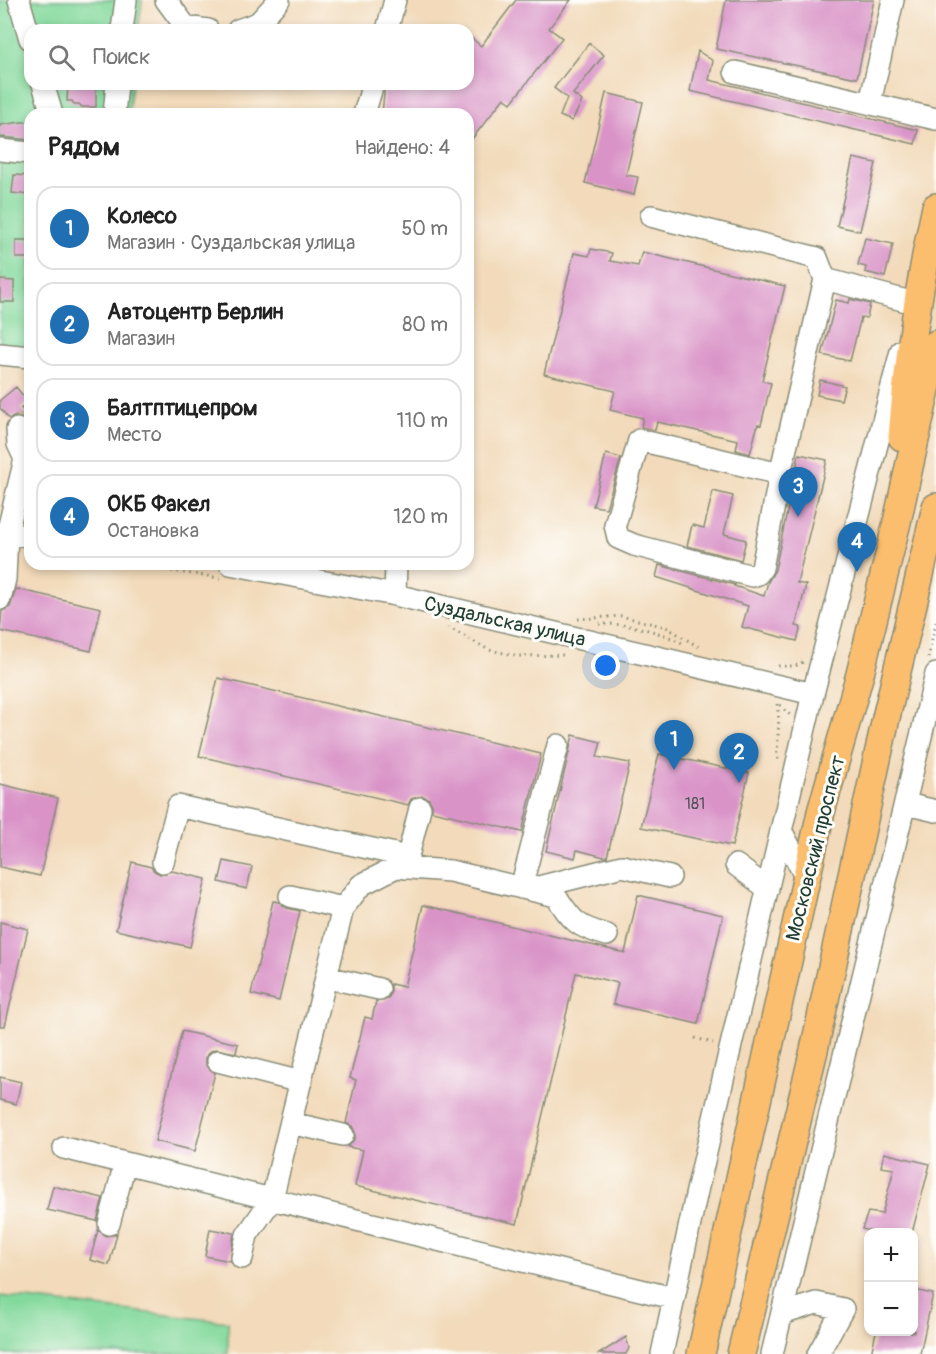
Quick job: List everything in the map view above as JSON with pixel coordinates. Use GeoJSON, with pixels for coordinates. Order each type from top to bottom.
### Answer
{"type":"FeatureCollection","features":[{"type":"Feature","properties":{"kind":"main road"},"geometry":{"type":"LineString","coordinates":[[897,522],[906,385],[917,291],[936,207]]}},
{"type":"Feature","properties":{"kind":"main road","name":"Московский проспект"},"geometry":{"type":"LineString","coordinates":[[701,1354],[821,812],[860,674],[897,522],[936,344]]}},
{"type":"Feature","properties":{"kind":"main road","name":"Московский проспект"},"geometry":{"type":"LineString","coordinates":[[741,1354],[814,1050],[886,718],[936,509]]}},
{"type":"Feature","properties":{"kind":"street"},"geometry":{"type":"LineString","coordinates":[[19,0],[26,24]]}},
{"type":"Feature","properties":{"kind":"street"},"geometry":{"type":"LineString","coordinates":[[123,24],[126,0]]}},
{"type":"Feature","properties":{"kind":"street"},"geometry":{"type":"LineString","coordinates":[[166,0],[184,24]]}},
{"type":"Feature","properties":{"kind":"street"},"geometry":{"type":"LineString","coordinates":[[255,24],[279,0]]}},
{"type":"Feature","properties":{"kind":"street"},"geometry":{"type":"LineString","coordinates":[[389,24],[395,0]]}},
{"type":"Feature","properties":{"kind":"street"},"geometry":{"type":"LineString","coordinates":[[870,103],[893,0]]}},
{"type":"Feature","properties":{"kind":"street"},"geometry":{"type":"LineString","coordinates":[[735,72],[936,119]]}},
{"type":"Feature","properties":{"kind":"street"},"geometry":{"type":"LineString","coordinates":[[45,90],[50,108]]}},
{"type":"Feature","properties":{"kind":"street"},"geometry":{"type":"LineString","coordinates":[[115,108],[116,90]]}},
{"type":"Feature","properties":{"kind":"street"},"geometry":{"type":"LineString","coordinates":[[366,108],[372,90]]}},
{"type":"Feature","properties":{"kind":"street"},"geometry":{"type":"LineString","coordinates":[[0,150],[24,152]]}},
{"type":"Feature","properties":{"kind":"street"},"geometry":{"type":"LineString","coordinates":[[651,216],[817,258],[825,279],[780,474],[762,568],[758,574],[752,576],[634,545],[618,538],[615,525],[639,440],[780,474]]}},
{"type":"Feature","properties":{"kind":"street"},"geometry":{"type":"LineString","coordinates":[[825,279],[917,291]]}},
{"type":"Feature","properties":{"kind":"street","name":"Московский проспект"},"geometry":{"type":"LineString","coordinates":[[662,1354],[813,694],[816,650],[917,291]]}},
{"type":"Feature","properties":{"kind":"street"},"geometry":{"type":"LineString","coordinates":[[0,354],[24,356]]}},
{"type":"Feature","properties":{"kind":"street"},"geometry":{"type":"LineString","coordinates":[[0,599],[5,579],[3,533],[23,445]]}},
{"type":"Feature","properties":{"kind":"street"},"geometry":{"type":"LineString","coordinates":[[3,533],[24,535]]}},
{"type":"Feature","properties":{"kind":"street"},"geometry":{"type":"LineString","coordinates":[[394,595],[396,570]]}},
{"type":"Feature","properties":{"kind":"street","name":"Суздальская улица"},"geometry":{"type":"LineString","coordinates":[[225,571],[394,595],[813,694]]}},
{"type":"Feature","properties":{"kind":"street"},"geometry":{"type":"LineString","coordinates":[[772,1354],[936,674]]}},
{"type":"Feature","properties":{"kind":"street"},"geometry":{"type":"LineString","coordinates":[[524,889],[558,745]]}},
{"type":"Feature","properties":{"kind":"street"},"geometry":{"type":"LineString","coordinates":[[906,804],[936,811]]}},
{"type":"Feature","properties":{"kind":"street"},"geometry":{"type":"LineString","coordinates":[[162,862],[178,806],[395,854],[405,868]]}},
{"type":"Feature","properties":{"kind":"street"},"geometry":{"type":"LineString","coordinates":[[405,868],[420,808]]}},
{"type":"Feature","properties":{"kind":"street"},"geometry":{"type":"LineString","coordinates":[[782,830],[806,878]]}},
{"type":"Feature","properties":{"kind":"street"},"geometry":{"type":"LineString","coordinates":[[736,865],[768,889]]}},
{"type":"Feature","properties":{"kind":"street"},"geometry":{"type":"LineString","coordinates":[[524,889],[622,866],[670,877]]}},
{"type":"Feature","properties":{"kind":"street"},"geometry":{"type":"LineString","coordinates":[[242,1258],[247,1235],[272,1199],[343,908],[361,885],[396,867],[450,872],[556,896],[571,918],[586,930],[607,934]]}},
{"type":"Feature","properties":{"kind":"street"},"geometry":{"type":"LineString","coordinates":[[290,896],[343,908]]}},
{"type":"Feature","properties":{"kind":"street"},"geometry":{"type":"LineString","coordinates":[[840,930],[866,968]]}},
{"type":"Feature","properties":{"kind":"street"},"geometry":{"type":"LineString","coordinates":[[326,977],[380,989]]}},
{"type":"Feature","properties":{"kind":"street"},"geometry":{"type":"LineString","coordinates":[[218,1061],[301,1082]]}},
{"type":"Feature","properties":{"kind":"street"},"geometry":{"type":"LineString","coordinates":[[291,1123],[343,1135]]}},
{"type":"Feature","properties":{"kind":"street"},"geometry":{"type":"LineString","coordinates":[[64,1148],[673,1298]]}},
{"type":"Feature","properties":{"kind":"street"},"geometry":{"type":"LineString","coordinates":[[110,1224],[125,1163]]}},
{"type":"Feature","properties":{"kind":"street"},"geometry":{"type":"LineString","coordinates":[[782,1314],[816,1303],[843,1309],[818,1354]]}},
{"type":"Feature","properties":{"kind":"path"},"geometry":{"type":"LineString","coordinates":[[576,619],[621,616],[666,627],[705,651]]}},
{"type":"Feature","properties":{"kind":"path"},"geometry":{"type":"LineString","coordinates":[[439,621],[489,650],[519,656],[574,654]]}},
{"type":"Feature","properties":{"kind":"path"},"geometry":{"type":"LineString","coordinates":[[775,666],[795,666],[816,650]]}},
{"type":"Feature","properties":{"kind":"path"},"geometry":{"type":"LineString","coordinates":[[778,765],[776,746],[779,715],[776,703],[789,712],[792,720]]}},
{"type":"Feature","properties":{"kind":"green space"},"geometry":{"type":"Polygon","coordinates":[[[0,0],[142,0],[139,24],[24,24],[24,90],[131,90],[129,108],[24,108],[24,355],[0,353],[0,0]]]}},
{"type":"Feature","properties":{"kind":"green space"},"geometry":{"type":"Polygon","coordinates":[[[0,1296],[228,1322],[228,1354],[0,1354],[0,1296]]]}},
{"type":"Feature","properties":{"kind":"building"},"geometry":{"type":"Polygon","coordinates":[[[516,0],[571,0],[549,28],[562,38],[511,103],[504,98],[474,136],[474,108],[383,108],[384,90],[474,90],[474,40],[481,46],[516,0]]]}},
{"type":"Feature","properties":{"kind":"building"},"geometry":{"type":"Polygon","coordinates":[[[726,0],[874,0],[857,78],[716,49],[726,0]]]}},
{"type":"Feature","properties":{"kind":"building"},"geometry":{"type":"Polygon","coordinates":[[[589,43],[604,55],[573,94],[582,101],[572,121],[560,116],[567,98],[554,88],[589,43]]]}},
{"type":"Feature","properties":{"kind":"building"},"geometry":{"type":"Polygon","coordinates":[[[698,51],[713,61],[709,80],[918,130],[915,144],[690,91],[698,51]]]}},
{"type":"Feature","properties":{"kind":"building"},"geometry":{"type":"Polygon","coordinates":[[[68,90],[96,90],[96,107],[82,107],[72,101],[67,101],[68,90]]]}},
{"type":"Feature","properties":{"kind":"building"},"geometry":{"type":"Polygon","coordinates":[[[606,93],[643,102],[626,175],[638,177],[634,195],[585,183],[606,93]]]}},
{"type":"Feature","properties":{"kind":"building"},"geometry":{"type":"Polygon","coordinates":[[[24,122],[24,139],[0,137],[0,125],[24,122]]]}},
{"type":"Feature","properties":{"kind":"building"},"geometry":{"type":"Polygon","coordinates":[[[853,158],[876,163],[860,231],[837,226],[853,158]]]}},
{"type":"Feature","properties":{"kind":"building"},"geometry":{"type":"Polygon","coordinates":[[[14,175],[24,176],[24,194],[12,193],[14,175]]]}},
{"type":"Feature","properties":{"kind":"building"},"geometry":{"type":"Polygon","coordinates":[[[865,238],[893,244],[885,277],[865,272],[866,267],[858,265],[865,238]]]}},
{"type":"Feature","properties":{"kind":"building"},"geometry":{"type":"Polygon","coordinates":[[[16,240],[24,240],[24,258],[16,258],[16,240]]]}},
{"type":"Feature","properties":{"kind":"building"},"geometry":{"type":"Polygon","coordinates":[[[591,249],[612,253],[610,261],[638,266],[642,252],[785,286],[762,381],[771,383],[761,425],[758,424],[750,454],[736,450],[738,440],[657,422],[655,430],[641,427],[643,418],[610,410],[615,391],[544,374],[574,253],[589,256],[591,249]]]}},
{"type":"Feature","properties":{"kind":"building"},"geometry":{"type":"Polygon","coordinates":[[[0,280],[14,281],[14,302],[0,302],[0,280]]]}},
{"type":"Feature","properties":{"kind":"building"},"geometry":{"type":"Polygon","coordinates":[[[850,299],[870,304],[867,318],[861,317],[850,361],[822,355],[836,300],[849,303],[850,299]]]}},
{"type":"Feature","properties":{"kind":"building"},"geometry":{"type":"Polygon","coordinates":[[[820,380],[845,386],[841,400],[817,395],[820,380]]]}},
{"type":"Feature","properties":{"kind":"building"},"geometry":{"type":"Polygon","coordinates":[[[16,387],[24,397],[24,405],[21,408],[24,412],[24,419],[16,416],[9,419],[0,408],[0,400],[16,387]]]}},
{"type":"Feature","properties":{"kind":"building"},"geometry":{"type":"Polygon","coordinates":[[[606,454],[621,458],[606,508],[593,506],[606,454]]]}},
{"type":"Feature","properties":{"kind":"building"},"geometry":{"type":"Polygon","coordinates":[[[799,454],[827,460],[797,583],[806,585],[796,626],[801,627],[797,641],[742,627],[748,606],[656,577],[659,565],[735,585],[764,596],[775,570],[799,454]]]}},
{"type":"Feature","properties":{"kind":"building"},"geometry":{"type":"Polygon","coordinates":[[[713,491],[733,496],[724,534],[746,540],[741,560],[687,546],[692,525],[704,528],[713,491]]]}},
{"type":"Feature","properties":{"kind":"building"},"geometry":{"type":"Polygon","coordinates":[[[16,589],[101,608],[91,651],[0,631],[2,611],[10,607],[16,589]]]}},
{"type":"Feature","properties":{"kind":"building"},"geometry":{"type":"Polygon","coordinates":[[[218,678],[541,754],[522,832],[432,811],[429,799],[423,796],[411,799],[408,805],[199,756],[218,678]]]}},
{"type":"Feature","properties":{"kind":"building"},"geometry":{"type":"Polygon","coordinates":[[[573,735],[601,742],[597,757],[630,763],[607,857],[577,850],[575,858],[546,851],[573,735]]]}},
{"type":"Feature","properties":{"kind":"building"},"geometry":{"type":"Polygon","coordinates":[[[659,754],[749,773],[732,846],[641,827],[659,754]]]}},
{"type":"Feature","properties":{"kind":"building"},"geometry":{"type":"Polygon","coordinates":[[[0,784],[58,798],[40,876],[0,867],[0,784]]]}},
{"type":"Feature","properties":{"kind":"building"},"geometry":{"type":"Polygon","coordinates":[[[224,861],[252,867],[247,889],[219,882],[224,861]]]}},
{"type":"Feature","properties":{"kind":"building"},"geometry":{"type":"Polygon","coordinates":[[[132,862],[151,867],[160,874],[172,871],[206,879],[190,947],[116,930],[132,862]]]}},
{"type":"Feature","properties":{"kind":"building"},"geometry":{"type":"Polygon","coordinates":[[[638,895],[723,915],[698,1024],[613,1004],[618,983],[576,973],[517,1224],[355,1186],[363,1150],[348,1147],[355,1138],[352,1126],[346,1123],[356,1080],[350,1078],[365,1017],[372,1019],[376,1001],[383,1001],[389,997],[391,984],[404,987],[423,905],[625,953],[638,895]]]}},
{"type":"Feature","properties":{"kind":"building"},"geometry":{"type":"Polygon","coordinates":[[[273,901],[300,911],[279,1001],[251,994],[273,901]]]}},
{"type":"Feature","properties":{"kind":"building"},"geometry":{"type":"Polygon","coordinates":[[[0,922],[28,929],[5,1026],[0,1026],[0,922]]]}},
{"type":"Feature","properties":{"kind":"building"},"geometry":{"type":"Polygon","coordinates":[[[182,1031],[238,1044],[236,1053],[215,1049],[206,1057],[206,1065],[215,1073],[195,1151],[155,1141],[182,1031]]]}},
{"type":"Feature","properties":{"kind":"building"},"geometry":{"type":"Polygon","coordinates":[[[0,1077],[21,1082],[16,1104],[0,1100],[0,1077]]]}},
{"type":"Feature","properties":{"kind":"building"},"geometry":{"type":"Polygon","coordinates":[[[884,1153],[930,1164],[913,1228],[862,1229],[868,1212],[882,1214],[894,1169],[881,1167],[884,1153]]]}},
{"type":"Feature","properties":{"kind":"building"},"geometry":{"type":"Polygon","coordinates":[[[53,1186],[103,1198],[97,1221],[47,1210],[53,1186]]]}},
{"type":"Feature","properties":{"kind":"building"},"geometry":{"type":"Polygon","coordinates":[[[210,1229],[234,1233],[230,1261],[205,1256],[210,1229]]]}},
{"type":"Feature","properties":{"kind":"building"},"geometry":{"type":"Polygon","coordinates":[[[98,1230],[106,1236],[117,1234],[109,1265],[90,1260],[98,1230]]]}},
{"type":"Feature","properties":{"kind":"building"},"geometry":{"type":"Polygon","coordinates":[[[918,1291],[933,1294],[920,1354],[871,1354],[875,1336],[918,1336],[918,1291]]]}},
{"type":"Feature","properties":{"kind":"building"},"geometry":{"type":"Polygon","coordinates":[[[626,1337],[629,1348],[626,1354],[599,1354],[626,1337]]]}},
{"type":"Feature","properties":{"kind":"tunnel"},"geometry":{"type":"LineString","coordinates":[[17,429],[24,424]]}},
{"type":"Feature","properties":{"kind":"place","name":"Балтптицепром"},"geometry":{"type":"Point","coordinates":[798,517]}},
{"type":"Feature","properties":{"kind":"place","name":"ОКБ Факел"},"geometry":{"type":"Point","coordinates":[857,572]}},
{"type":"Feature","properties":{"kind":"place","name":"Колесо"},"geometry":{"type":"Point","coordinates":[674,770]}},
{"type":"Feature","properties":{"kind":"place","name":"Автоцентр Берлин"},"geometry":{"type":"Point","coordinates":[739,783]}}]}
